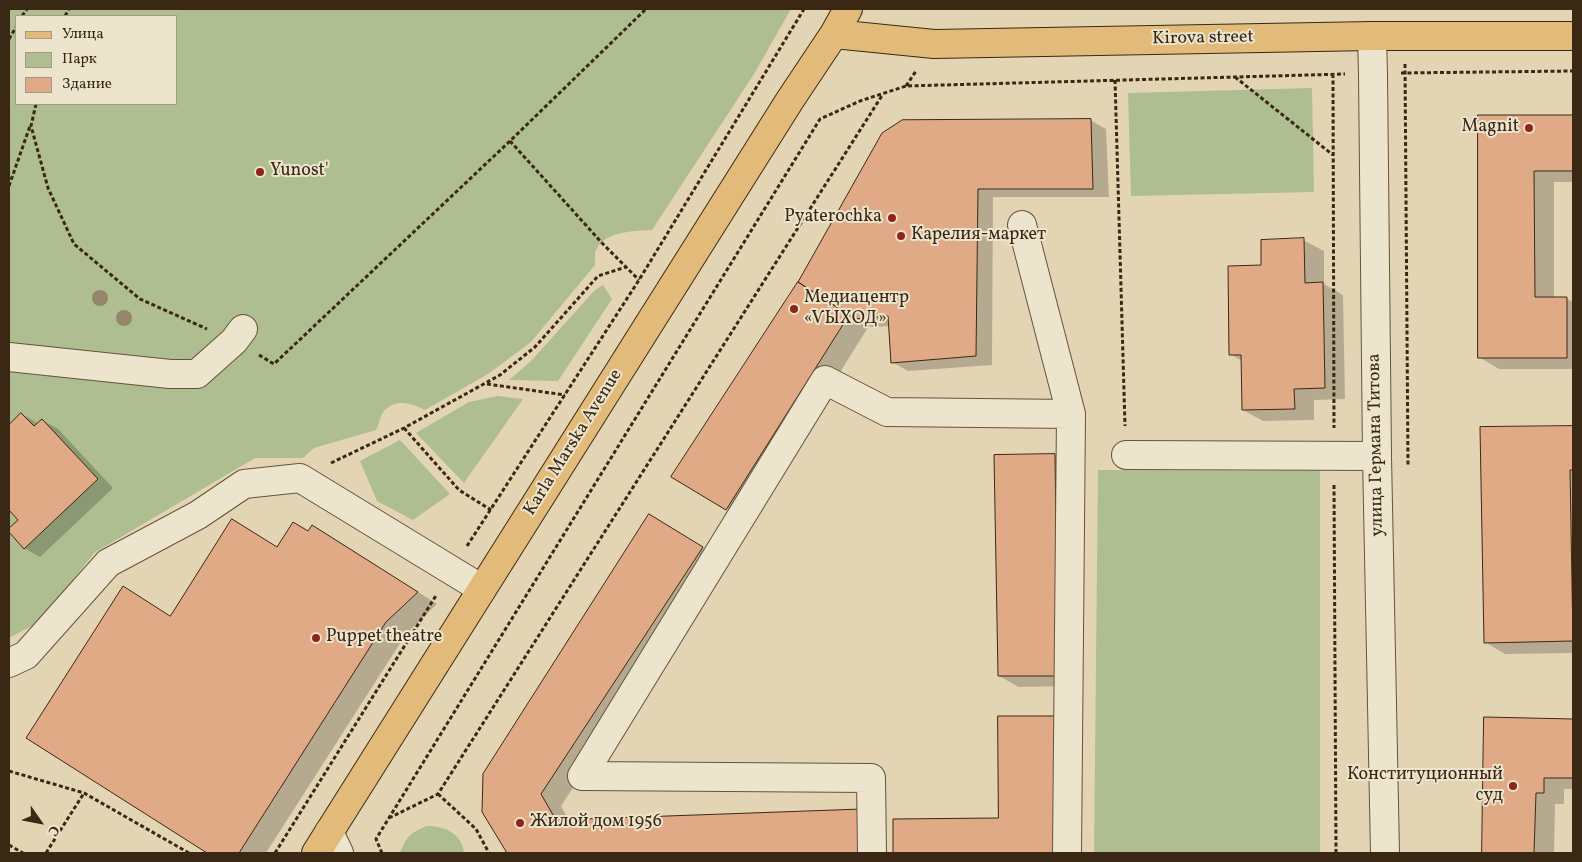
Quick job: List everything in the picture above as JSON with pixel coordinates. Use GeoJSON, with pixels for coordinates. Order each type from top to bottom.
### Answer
{"type":"FeatureCollection","features":[{"type":"Feature","properties":{"kind":"main road","name":"Karla Marska Avenue"},"geometry":{"type":"LineString","coordinates":[[328,846],[482,589],[834,34],[848,9]]}},
{"type":"Feature","properties":{"kind":"main road","name":"Kirova street"},"geometry":{"type":"LineString","coordinates":[[834,34],[934,44],[1372,36],[1573,36]]}},
{"type":"Feature","properties":{"kind":"street","name":"улица Германа Титова"},"geometry":{"type":"LineString","coordinates":[[1372,36],[1384,853]]}},
{"type":"Feature","properties":{"kind":"street"},"geometry":{"type":"LineString","coordinates":[[1022,225],[1071,414],[1067,853]]}},
{"type":"Feature","properties":{"kind":"street"},"geometry":{"type":"LineString","coordinates":[[9,357],[170,374],[197,374],[239,335]]}},
{"type":"Feature","properties":{"kind":"street"},"geometry":{"type":"LineString","coordinates":[[872,853],[871,778],[582,776],[825,380],[887,412],[1071,414]]}},
{"type":"Feature","properties":{"kind":"street"},"geometry":{"type":"LineString","coordinates":[[1126,454],[1377,456]]}},
{"type":"Feature","properties":{"kind":"street"},"geometry":{"type":"LineString","coordinates":[[9,663],[26,654],[108,563],[198,515],[244,484],[300,478],[482,589]]}},
{"type":"Feature","properties":{"kind":"path"},"geometry":{"type":"LineString","coordinates":[[30,126],[48,188],[74,244],[140,299],[239,335],[274,364],[510,141],[646,9]]}},
{"type":"Feature","properties":{"kind":"path"},"geometry":{"type":"LineString","coordinates":[[275,853],[451,571],[639,280],[804,9]]}},
{"type":"Feature","properties":{"kind":"path"},"geometry":{"type":"LineString","coordinates":[[9,39],[15,28]]}},
{"type":"Feature","properties":{"kind":"path"},"geometry":{"type":"LineString","coordinates":[[382,853],[376,839],[820,119],[860,101],[906,86],[1234,77],[1573,71]]}},
{"type":"Feature","properties":{"kind":"path"},"geometry":{"type":"LineString","coordinates":[[1234,77],[1333,155]]}},
{"type":"Feature","properties":{"kind":"path"},"geometry":{"type":"LineString","coordinates":[[1115,80],[1126,454]]}},
{"type":"Feature","properties":{"kind":"path"},"geometry":{"type":"LineString","coordinates":[[389,818],[438,794],[884,94]]}},
{"type":"Feature","properties":{"kind":"path"},"geometry":{"type":"LineString","coordinates":[[9,186],[36,105]]}},
{"type":"Feature","properties":{"kind":"path"},"geometry":{"type":"LineString","coordinates":[[510,141],[639,280]]}},
{"type":"Feature","properties":{"kind":"path"},"geometry":{"type":"LineString","coordinates":[[300,478],[404,428],[500,375],[535,347],[598,276],[626,267]]}},
{"type":"Feature","properties":{"kind":"path"},"geometry":{"type":"LineString","coordinates":[[486,384],[565,395]]}},
{"type":"Feature","properties":{"kind":"path"},"geometry":{"type":"LineString","coordinates":[[404,428],[459,490],[491,510]]}},
{"type":"Feature","properties":{"kind":"path"},"geometry":{"type":"LineString","coordinates":[[9,771],[84,793],[189,853]]}},
{"type":"Feature","properties":{"kind":"path"},"geometry":{"type":"LineString","coordinates":[[46,853],[84,793]]}},
{"type":"Feature","properties":{"kind":"path"},"geometry":{"type":"LineString","coordinates":[[438,794],[476,829],[489,853]]}},
{"type":"Feature","properties":{"kind":"path"},"geometry":{"type":"LineString","coordinates":[[9,845],[23,853]]}},
{"type":"Feature","properties":{"kind":"green space"},"geometry":{"type":"Polygon","coordinates":[[[9,9],[791,9],[754,74],[652,230],[619,234],[604,240],[598,246],[595,253],[595,265],[531,342],[488,374],[425,410],[404,403],[394,404],[381,415],[376,430],[314,448],[303,458],[255,458],[94,553],[41,621],[9,638],[9,9]]]}},
{"type":"Feature","properties":{"kind":"green space"},"geometry":{"type":"Polygon","coordinates":[[[1312,88],[1314,192],[1131,196],[1128,93],[1312,88]]]}},
{"type":"Feature","properties":{"kind":"green space"},"geometry":{"type":"Polygon","coordinates":[[[603,285],[612,299],[558,381],[509,380],[531,361],[594,291],[603,285]]]}},
{"type":"Feature","properties":{"kind":"green space"},"geometry":{"type":"Polygon","coordinates":[[[498,396],[523,399],[464,483],[416,433],[469,402],[498,396]]]}},
{"type":"Feature","properties":{"kind":"green space"},"geometry":{"type":"Polygon","coordinates":[[[400,440],[450,494],[413,520],[377,501],[360,461],[400,440]]]}},
{"type":"Feature","properties":{"kind":"green space"},"geometry":{"type":"Polygon","coordinates":[[[1098,470],[1320,471],[1320,853],[1094,853],[1098,470]]]}},
{"type":"Feature","properties":{"kind":"green space"},"geometry":{"type":"Polygon","coordinates":[[[427,826],[440,827],[451,832],[460,840],[464,853],[400,853],[404,843],[410,836],[417,830],[427,826]]]}},
{"type":"Feature","properties":{"kind":"building"},"geometry":{"type":"Polygon","coordinates":[[[1478,115],[1573,115],[1573,171],[1534,171],[1535,297],[1567,297],[1567,358],[1478,358],[1478,115]]]}},
{"type":"Feature","properties":{"kind":"building","name":"Карелия-маркет"},"geometry":{"type":"Polygon","coordinates":[[[1091,119],[1093,189],[978,189],[976,356],[891,363],[888,316],[855,319],[798,282],[882,133],[902,120],[1091,119]]]}},
{"type":"Feature","properties":{"kind":"building"},"geometry":{"type":"Polygon","coordinates":[[[1304,238],[1305,283],[1323,282],[1325,388],[1294,389],[1295,409],[1242,410],[1241,355],[1229,355],[1228,266],[1261,265],[1261,240],[1304,238]]]}},
{"type":"Feature","properties":{"kind":"building"},"geometry":{"type":"Polygon","coordinates":[[[798,282],[849,315],[726,510],[671,477],[798,282]]]}},
{"type":"Feature","properties":{"kind":"building"},"geometry":{"type":"Polygon","coordinates":[[[21,413],[34,426],[42,419],[98,479],[24,549],[9,532],[9,528],[18,520],[9,510],[9,425],[21,413]]]}},
{"type":"Feature","properties":{"kind":"building"},"geometry":{"type":"Polygon","coordinates":[[[1573,426],[1573,470],[1570,470],[1573,641],[1484,643],[1480,427],[1573,426]]]}},
{"type":"Feature","properties":{"kind":"building"},"geometry":{"type":"Polygon","coordinates":[[[1055,454],[1058,676],[998,676],[994,455],[1055,454]]]}},
{"type":"Feature","properties":{"kind":"building"},"geometry":{"type":"Polygon","coordinates":[[[649,514],[703,547],[541,794],[556,820],[862,809],[861,853],[507,853],[482,812],[483,774],[649,514]]]}},
{"type":"Feature","properties":{"kind":"building"},"geometry":{"type":"Polygon","coordinates":[[[232,519],[277,547],[293,522],[308,531],[312,525],[418,592],[386,622],[239,853],[207,853],[26,738],[123,586],[170,616],[232,519]]]}},
{"type":"Feature","properties":{"kind":"building"},"geometry":{"type":"Polygon","coordinates":[[[998,716],[1056,716],[1056,853],[893,853],[893,819],[998,818],[998,716]]]}},
{"type":"Feature","properties":{"kind":"building","name":"Конституционный суд"},"geometry":{"type":"Polygon","coordinates":[[[1484,717],[1573,719],[1573,778],[1544,778],[1544,793],[1536,793],[1534,853],[1482,853],[1484,717]]]}},
{"type":"Feature","properties":{"kind":"place","name":"Magnit"},"geometry":{"type":"Point","coordinates":[1529,128]}},
{"type":"Feature","properties":{"kind":"place","name":"Yunost'"},"geometry":{"type":"Point","coordinates":[260,172]}},
{"type":"Feature","properties":{"kind":"place","name":"Pyaterochka"},"geometry":{"type":"Point","coordinates":[892,218]}},
{"type":"Feature","properties":{"kind":"place","name":"Карелия-маркет"},"geometry":{"type":"Point","coordinates":[901,236]}},
{"type":"Feature","properties":{"kind":"place","name":"Медиацентр «ѴЫХОД»"},"geometry":{"type":"Point","coordinates":[794,309]}},
{"type":"Feature","properties":{"kind":"place","name":"Puppet theatre"},"geometry":{"type":"Point","coordinates":[316,638]}},
{"type":"Feature","properties":{"kind":"place","name":"Конституционный суд"},"geometry":{"type":"Point","coordinates":[1513,786]}},
{"type":"Feature","properties":{"kind":"place","name":"Жилой дом 1956"},"geometry":{"type":"Point","coordinates":[520,823]}}]}
